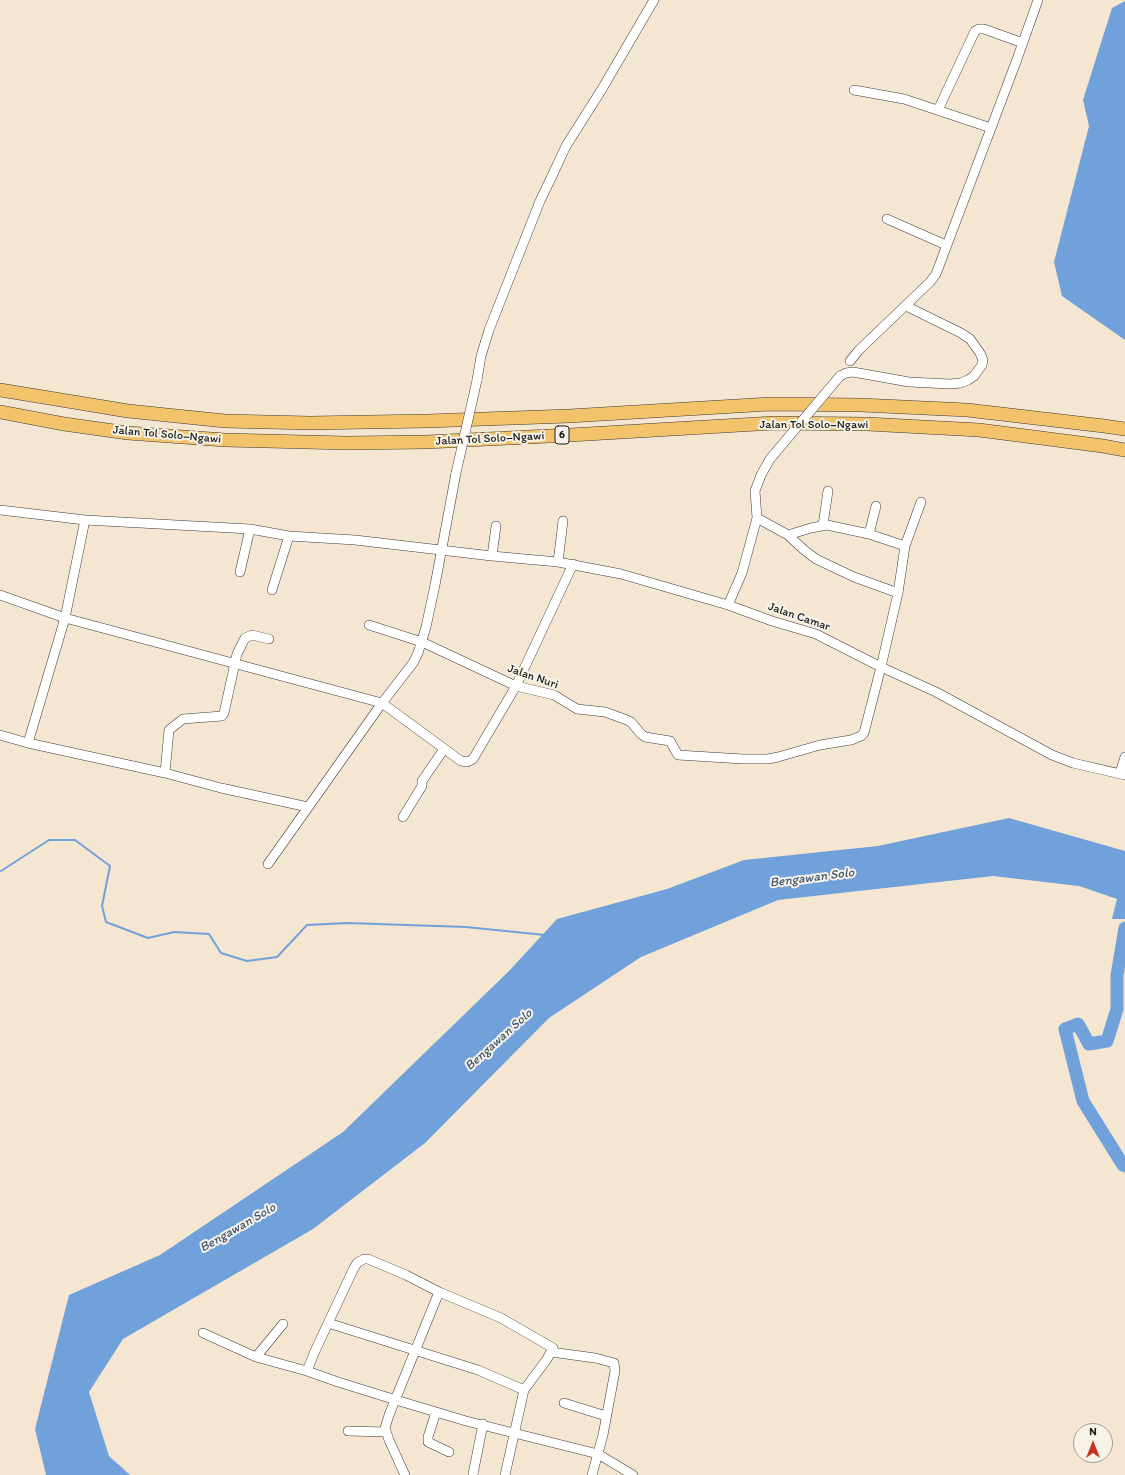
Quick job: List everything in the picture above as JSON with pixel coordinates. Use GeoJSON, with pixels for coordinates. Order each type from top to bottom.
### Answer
{"type":"FeatureCollection","features":[{"type":"Feature","properties":{"kind":"highway","name":"Jalan Tol Solo–Ngawi"},"geometry":{"type":"LineString","coordinates":[[0,390],[128,411],[225,420],[310,423],[569,416],[770,404],[860,405],[967,410],[1125,429]]}},
{"type":"Feature","properties":{"kind":"highway","name":"Jalan Tol Solo–Ngawi"},"geometry":{"type":"LineString","coordinates":[[0,412],[64,424],[128,433],[225,440],[347,443],[426,442],[774,423],[867,424],[979,430],[1125,450]]}},
{"type":"Feature","properties":{"kind":"street"},"geometry":{"type":"LineString","coordinates":[[850,361],[859,350],[906,306],[933,278],[939,267],[946,244],[1038,0]]}},
{"type":"Feature","properties":{"kind":"street"},"geometry":{"type":"LineString","coordinates":[[268,864],[382,703],[413,663],[422,642],[481,356],[489,330],[546,188],[566,146],[652,4]]}},
{"type":"Feature","properties":{"kind":"street"},"geometry":{"type":"LineString","coordinates":[[938,110],[974,31],[982,28],[987,29],[1023,43]]}},
{"type":"Feature","properties":{"kind":"street"},"geometry":{"type":"LineString","coordinates":[[854,90],[904,99],[990,128]]}},
{"type":"Feature","properties":{"kind":"street"},"geometry":{"type":"LineString","coordinates":[[888,219],[946,244]]}},
{"type":"Feature","properties":{"kind":"street"},"geometry":{"type":"LineString","coordinates":[[728,605],[742,573],[756,518],[755,491],[761,475],[770,460],[840,376],[853,372],[909,382],[950,384],[961,383],[968,380],[974,376],[982,364],[983,360],[980,353],[970,339],[961,333],[906,306]]}},
{"type":"Feature","properties":{"kind":"street"},"geometry":{"type":"LineString","coordinates":[[823,526],[828,491]]}},
{"type":"Feature","properties":{"kind":"street"},"geometry":{"type":"LineString","coordinates":[[881,667],[898,593],[905,546],[921,502]]}},
{"type":"Feature","properties":{"kind":"street"},"geometry":{"type":"LineString","coordinates":[[869,534],[876,506]]}},
{"type":"Feature","properties":{"kind":"street","name":"Jalan Camar"},"geometry":{"type":"LineString","coordinates":[[0,510],[85,520],[250,529],[289,536],[355,540],[558,562],[621,574],[728,605],[772,621],[816,634],[881,667],[936,692],[1052,755],[1073,763],[1122,774]]}},
{"type":"Feature","properties":{"kind":"street"},"geometry":{"type":"LineString","coordinates":[[756,518],[788,535],[803,550],[816,559],[854,577],[898,593]]}},
{"type":"Feature","properties":{"kind":"street"},"geometry":{"type":"LineString","coordinates":[[28,743],[65,618],[85,520]]}},
{"type":"Feature","properties":{"kind":"street"},"geometry":{"type":"LineString","coordinates":[[558,562],[563,521]]}},
{"type":"Feature","properties":{"kind":"street"},"geometry":{"type":"LineString","coordinates":[[492,556],[496,526]]}},
{"type":"Feature","properties":{"kind":"street"},"geometry":{"type":"LineString","coordinates":[[788,535],[811,528],[832,526],[869,534],[905,546]]}},
{"type":"Feature","properties":{"kind":"street"},"geometry":{"type":"LineString","coordinates":[[240,572],[250,529]]}},
{"type":"Feature","properties":{"kind":"street"},"geometry":{"type":"LineString","coordinates":[[272,590],[289,536]]}},
{"type":"Feature","properties":{"kind":"street"},"geometry":{"type":"LineString","coordinates":[[0,595],[65,618],[382,703],[444,749],[462,761],[469,762],[473,759],[516,686],[573,564]]}},
{"type":"Feature","properties":{"kind":"street","name":"Jalan Nuri"},"geometry":{"type":"LineString","coordinates":[[370,625],[422,642],[516,686],[554,695],[577,709],[605,712],[627,720],[631,722],[645,737],[670,741],[678,755],[768,759],[820,745],[852,740],[861,736],[865,730],[881,667]]}},
{"type":"Feature","properties":{"kind":"street"},"geometry":{"type":"LineString","coordinates":[[165,773],[169,730],[182,719],[222,716],[237,654],[247,637],[254,635],[269,639]]}},
{"type":"Feature","properties":{"kind":"street"},"geometry":{"type":"LineString","coordinates":[[0,735],[28,743],[165,773],[308,807]]}},
{"type":"Feature","properties":{"kind":"street"},"geometry":{"type":"LineString","coordinates":[[403,817],[422,786],[422,781],[444,749]]}},
{"type":"Feature","properties":{"kind":"street"},"geometry":{"type":"LineString","coordinates":[[1122,774],[1125,756]]}},
{"type":"Feature","properties":{"kind":"street"},"geometry":{"type":"LineString","coordinates":[[307,1371],[357,1263],[364,1259],[406,1275],[439,1292],[501,1318],[553,1348],[524,1390],[505,1475]]}},
{"type":"Feature","properties":{"kind":"street"},"geometry":{"type":"LineString","coordinates":[[405,1475],[386,1432],[387,1422],[439,1292]]}},
{"type":"Feature","properties":{"kind":"street"},"geometry":{"type":"LineString","coordinates":[[328,1323],[478,1370],[524,1390]]}},
{"type":"Feature","properties":{"kind":"street"},"geometry":{"type":"LineString","coordinates":[[256,1357],[283,1324]]}},
{"type":"Feature","properties":{"kind":"street"},"geometry":{"type":"LineString","coordinates":[[203,1333],[256,1357],[307,1371],[396,1400],[436,1412],[598,1454],[633,1475]]}},
{"type":"Feature","properties":{"kind":"street"},"geometry":{"type":"LineString","coordinates":[[551,1352],[595,1358],[614,1363],[615,1371],[598,1454],[592,1475]]}},
{"type":"Feature","properties":{"kind":"street"},"geometry":{"type":"LineString","coordinates":[[564,1403],[606,1416]]}},
{"type":"Feature","properties":{"kind":"street"},"geometry":{"type":"LineString","coordinates":[[436,1412],[428,1437],[428,1442],[449,1452]]}},
{"type":"Feature","properties":{"kind":"street"},"geometry":{"type":"LineString","coordinates":[[472,1474],[483,1424]]}},
{"type":"Feature","properties":{"kind":"street"},"geometry":{"type":"LineString","coordinates":[[348,1431],[386,1432]]}},
{"type":"Feature","properties":{"kind":"water"},"geometry":{"type":"Polygon","coordinates":[[[1125,1],[1125,340],[1062,296],[1054,262],[1089,126],[1083,100],[1112,8],[1125,1]]]}},
{"type":"Feature","properties":{"kind":"water","name":"Bengawan Solo"},"geometry":{"type":"Polygon","coordinates":[[[1009,818],[1125,851],[1125,919],[1112,919],[1117,899],[1079,886],[993,876],[778,900],[641,957],[549,1018],[425,1143],[313,1229],[123,1339],[89,1392],[109,1456],[130,1475],[46,1475],[35,1429],[69,1295],[160,1255],[343,1132],[509,971],[557,919],[667,889],[744,860],[878,846],[1009,818]]]}},
{"type":"Feature","properties":{"kind":"waterway"},"geometry":{"type":"LineString","coordinates":[[1,871],[49,840],[75,840],[110,866],[102,906],[106,922],[148,938],[174,932],[209,934],[221,953],[247,961],[277,957],[307,925],[347,923],[466,927],[545,935]]}},
{"type":"Feature","properties":{"kind":"waterway"},"geometry":{"type":"LineString","coordinates":[[1125,928],[1117,975],[1117,1009],[1107,1041],[1089,1044],[1078,1024],[1065,1029],[1083,1101],[1125,1166]]}}]}
